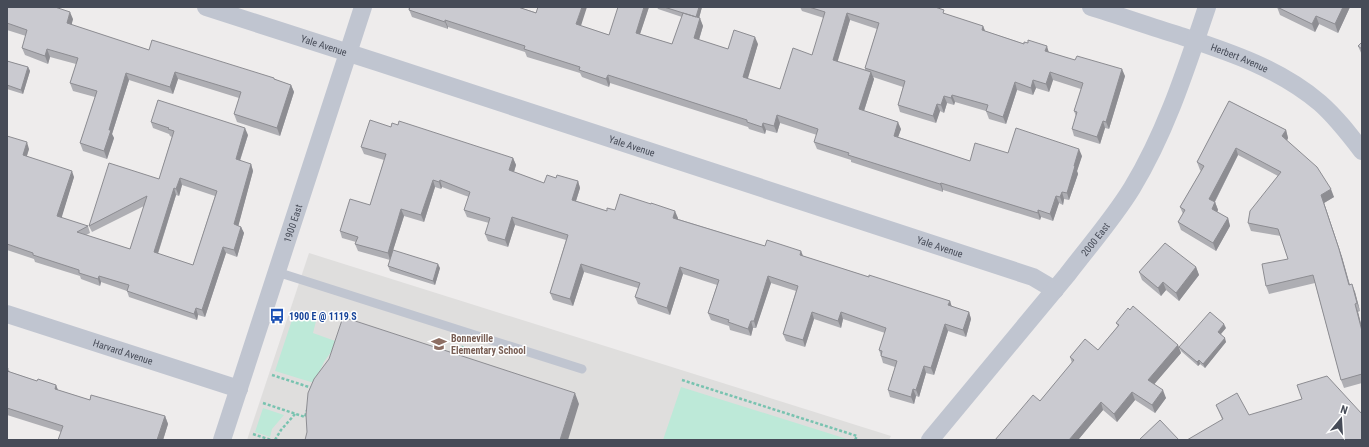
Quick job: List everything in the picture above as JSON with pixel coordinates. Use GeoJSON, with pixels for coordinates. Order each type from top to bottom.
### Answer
{"type":"FeatureCollection","features":[{"type":"Feature","properties":{"kind":"street","name":"Yale Avenue"},"geometry":{"type":"LineString","coordinates":[[206,7],[1033,277],[1055,290]]}},
{"type":"Feature","properties":{"kind":"street","name":"1900 East"},"geometry":{"type":"LineString","coordinates":[[222,440],[363,7]]}},
{"type":"Feature","properties":{"kind":"street","name":"Herbert Avenue"},"geometry":{"type":"LineString","coordinates":[[1092,7],[1195,41],[1264,66],[1293,83],[1325,108],[1344,127],[1362,151]]}},
{"type":"Feature","properties":{"kind":"street","name":"2000 East"},"geometry":{"type":"LineString","coordinates":[[930,440],[1055,290],[1116,213],[1132,187],[1162,131],[1206,7]]}},
{"type":"Feature","properties":{"kind":"street","name":"Harvard Avenue"},"geometry":{"type":"LineString","coordinates":[[7,314],[239,389]]}},
{"type":"Feature","properties":{"kind":"lane"},"geometry":{"type":"LineString","coordinates":[[277,272],[582,370]]}},
{"type":"Feature","properties":{"kind":"path"},"geometry":{"type":"LineString","coordinates":[[272,375],[314,389],[312,394]]}},
{"type":"Feature","properties":{"kind":"path"},"geometry":{"type":"LineString","coordinates":[[682,380],[856,436],[855,440]]}},
{"type":"Feature","properties":{"kind":"path"},"geometry":{"type":"LineString","coordinates":[[263,404],[305,417],[307,409]]}},
{"type":"Feature","properties":{"kind":"path"},"geometry":{"type":"LineString","coordinates":[[275,440],[281,430],[295,414]]}},
{"type":"Feature","properties":{"kind":"path"},"geometry":{"type":"LineString","coordinates":[[253,434],[271,440]]}},
{"type":"Feature","properties":{"kind":"shaded area","name":"Bonneville Elementary School"},"geometry":{"type":"Polygon","coordinates":[[[309,253],[891,436],[889,440],[247,440],[309,253]]]}},
{"type":"Feature","properties":{"kind":"green space"},"geometry":{"type":"Polygon","coordinates":[[[294,314],[316,321],[313,333],[338,342],[324,362],[314,383],[275,371],[294,314]]]}},
{"type":"Feature","properties":{"kind":"green space"},"geometry":{"type":"Polygon","coordinates":[[[681,387],[847,439],[847,440],[663,440],[681,387]]]}},
{"type":"Feature","properties":{"kind":"green space"},"geometry":{"type":"Polygon","coordinates":[[[263,408],[284,415],[272,429],[270,437],[255,432],[263,408]]]}},
{"type":"Feature","properties":{"kind":"building"},"geometry":{"type":"Polygon","coordinates":[[[7,7],[55,7],[70,12],[67,23],[149,50],[152,40],[274,78],[291,85],[277,128],[234,114],[241,92],[175,72],[170,87],[126,73],[104,151],[80,143],[97,91],[70,83],[78,58],[47,49],[45,56],[22,48],[27,30],[7,23],[7,7]]]}},
{"type":"Feature","properties":{"kind":"building"},"geometry":{"type":"Polygon","coordinates":[[[410,7],[518,7],[536,13],[538,7],[582,7],[576,24],[609,35],[618,7],[644,7],[636,33],[672,44],[683,13],[700,18],[694,38],[728,49],[734,30],[755,37],[743,77],[780,89],[793,48],[812,55],[825,12],[809,7],[935,7],[944,10],[943,13],[983,26],[982,30],[1024,44],[1024,42],[1028,43],[1028,40],[1047,46],[1045,51],[1075,60],[1077,56],[1122,69],[1106,122],[1103,121],[1097,137],[1072,129],[1077,112],[1074,111],[1083,83],[1050,72],[1046,84],[1033,80],[1031,88],[1015,82],[1003,117],[986,111],[988,105],[952,95],[951,98],[944,96],[941,105],[937,104],[933,116],[898,105],[905,81],[865,68],[879,23],[847,13],[833,60],[871,72],[859,109],[898,122],[894,136],[970,161],[975,143],[1008,153],[1016,128],[1079,149],[1067,193],[1062,192],[1060,197],[1056,196],[1050,214],[1038,210],[1038,213],[848,155],[849,153],[814,142],[818,129],[777,115],[774,126],[763,123],[762,127],[747,122],[747,120],[608,75],[606,79],[579,70],[580,67],[524,49],[525,46],[409,10],[410,7]]]}},
{"type":"Feature","properties":{"kind":"building"},"geometry":{"type":"Polygon","coordinates":[[[664,7],[699,7],[696,17],[664,7]]]}},
{"type":"Feature","properties":{"kind":"building"},"geometry":{"type":"Polygon","coordinates":[[[1277,7],[1343,7],[1335,24],[1316,16],[1312,24],[1277,7]]]}},
{"type":"Feature","properties":{"kind":"building"},"geometry":{"type":"Polygon","coordinates":[[[1362,42],[1362,49],[1358,46],[1362,42]]]}},
{"type":"Feature","properties":{"kind":"building"},"geometry":{"type":"Polygon","coordinates":[[[7,61],[28,67],[21,90],[7,85],[7,61]]]}},
{"type":"Feature","properties":{"kind":"building"},"geometry":{"type":"Polygon","coordinates":[[[158,100],[245,128],[236,159],[251,164],[234,224],[241,227],[234,250],[223,247],[202,310],[196,308],[194,314],[127,291],[129,285],[99,276],[98,279],[79,273],[79,270],[33,255],[33,253],[7,244],[7,136],[27,142],[23,155],[72,171],[57,216],[88,226],[77,232],[130,249],[147,196],[89,226],[109,163],[159,179],[174,131],[151,122],[158,100]],[[180,178],[176,189],[174,188],[154,252],[193,265],[217,191],[180,178]]]}},
{"type":"Feature","properties":{"kind":"building"},"geometry":{"type":"Polygon","coordinates":[[[1229,101],[1286,130],[1282,136],[1317,167],[1331,189],[1321,195],[1349,285],[1352,284],[1357,303],[1355,304],[1362,331],[1362,374],[1341,380],[1313,275],[1266,286],[1262,264],[1288,259],[1278,229],[1248,223],[1250,211],[1281,172],[1236,148],[1209,199],[1215,202],[1212,209],[1228,218],[1213,243],[1178,222],[1185,210],[1180,207],[1204,166],[1197,162],[1229,101]]]}},
{"type":"Feature","properties":{"kind":"building"},"geometry":{"type":"Polygon","coordinates":[[[370,120],[391,127],[392,123],[398,125],[399,121],[513,158],[509,170],[544,183],[547,175],[556,178],[557,175],[578,181],[572,200],[607,211],[607,208],[615,210],[620,194],[675,211],[673,218],[765,246],[767,240],[801,251],[800,255],[950,301],[948,305],[969,312],[963,330],[945,324],[931,368],[924,366],[916,390],[913,389],[911,397],[888,390],[897,361],[881,356],[882,351],[879,350],[886,328],[841,312],[838,321],[812,312],[803,340],[783,334],[798,286],[768,276],[754,321],[751,321],[748,329],[728,322],[729,320],[708,313],[719,280],[680,267],[667,308],[635,297],[640,283],[581,264],[570,299],[550,293],[568,235],[512,217],[505,240],[485,234],[490,218],[464,210],[470,192],[440,180],[439,182],[433,180],[421,215],[401,209],[388,253],[355,244],[358,237],[340,231],[350,199],[370,205],[386,154],[361,147],[370,120]]]}},
{"type":"Feature","properties":{"kind":"building"},"geometry":{"type":"Polygon","coordinates":[[[1165,243],[1196,267],[1176,293],[1163,282],[1158,288],[1139,272],[1165,243]]]}},
{"type":"Feature","properties":{"kind":"building"},"geometry":{"type":"Polygon","coordinates":[[[393,250],[438,264],[433,281],[388,266],[393,250]]]}},
{"type":"Feature","properties":{"kind":"building"},"geometry":{"type":"Polygon","coordinates":[[[1133,306],[1178,345],[1148,380],[1163,390],[1152,405],[1132,392],[1114,414],[1101,402],[1069,440],[995,440],[1033,395],[1040,401],[1074,360],[1070,357],[1085,339],[1098,350],[1119,325],[1116,323],[1128,308],[1130,310],[1133,306]]]}},
{"type":"Feature","properties":{"kind":"building"},"geometry":{"type":"Polygon","coordinates":[[[1210,312],[1224,324],[1218,332],[1225,338],[1203,364],[1199,360],[1197,362],[1179,347],[1210,312]]]}},
{"type":"Feature","properties":{"kind":"building","name":"Bonneville Elementary School"},"geometry":{"type":"Polygon","coordinates":[[[343,317],[575,393],[560,440],[305,440],[307,432],[306,415],[308,393],[314,379],[329,359],[343,317]]]}},
{"type":"Feature","properties":{"kind":"building"},"geometry":{"type":"Polygon","coordinates":[[[7,371],[37,381],[38,379],[56,385],[55,389],[90,400],[91,395],[165,416],[157,440],[58,440],[63,426],[7,408],[7,371]]]}},
{"type":"Feature","properties":{"kind":"building"},"geometry":{"type":"Polygon","coordinates":[[[1327,376],[1362,414],[1362,440],[1187,440],[1223,419],[1216,405],[1237,393],[1249,415],[1302,399],[1297,385],[1327,376]]]}},
{"type":"Feature","properties":{"kind":"building"},"geometry":{"type":"Polygon","coordinates":[[[1160,420],[1179,440],[1139,440],[1160,420]]]}},
{"type":"Feature","properties":{"kind":"place","name":"1900 E @ 1119 S"},"geometry":{"type":"Point","coordinates":[277,316]}},
{"type":"Feature","properties":{"kind":"place","name":"Bonneville Elementary School"},"geometry":{"type":"Point","coordinates":[439,344]}}]}
